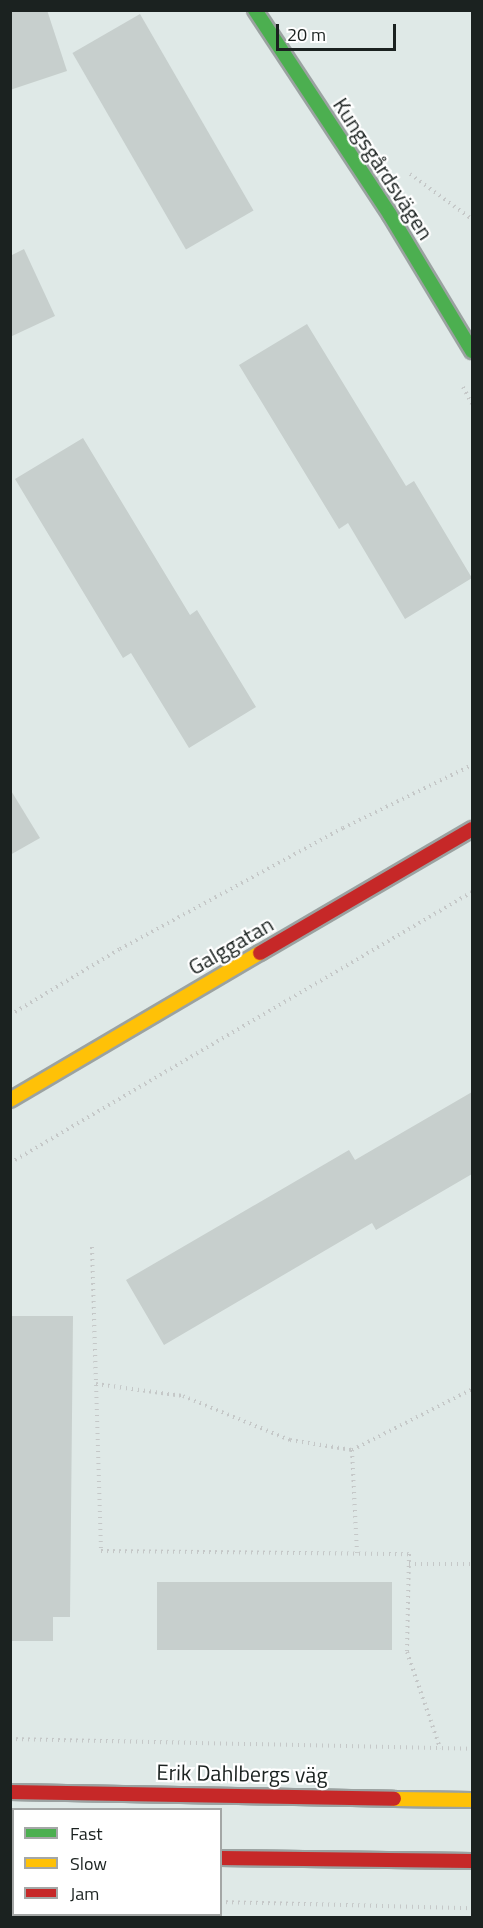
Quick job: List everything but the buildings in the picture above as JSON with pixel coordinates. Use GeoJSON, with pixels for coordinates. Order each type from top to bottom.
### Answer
{"type":"FeatureCollection","features":[{"type":"Feature","properties":{"kind":"street","name":"Kungsgårdsvägen"},"geometry":{"type":"LineString","coordinates":[[255,10],[390,215],[472,351]]}},
{"type":"Feature","properties":{"kind":"street","name":"Galggatan"},"geometry":{"type":"LineString","coordinates":[[10,1100],[472,829]]}},
{"type":"Feature","properties":{"kind":"street","name":"Erik Dahlbergs väg"},"geometry":{"type":"LineString","coordinates":[[10,1792],[472,1800]]}},
{"type":"Feature","properties":{"kind":"street"},"geometry":{"type":"LineString","coordinates":[[222,1858],[472,1861]]}},
{"type":"Feature","properties":{"kind":"path"},"geometry":{"type":"LineString","coordinates":[[401,167],[472,219]]}},
{"type":"Feature","properties":{"kind":"path"},"geometry":{"type":"LineString","coordinates":[[10,1015],[120,948],[343,828],[472,765]]}},
{"type":"Feature","properties":{"kind":"path"},"geometry":{"type":"LineString","coordinates":[[10,1163],[472,892]]}},
{"type":"Feature","properties":{"kind":"path"},"geometry":{"type":"LineString","coordinates":[[92,1246],[101,1551],[410,1554],[407,1652],[440,1748]]}},
{"type":"Feature","properties":{"kind":"path"},"geometry":{"type":"LineString","coordinates":[[96,1384],[183,1396],[290,1440],[352,1450],[472,1389]]}},
{"type":"Feature","properties":{"kind":"path"},"geometry":{"type":"LineString","coordinates":[[352,1450],[357,1553]]}},
{"type":"Feature","properties":{"kind":"path"},"geometry":{"type":"LineString","coordinates":[[409,1564],[472,1564]]}},
{"type":"Feature","properties":{"kind":"path"},"geometry":{"type":"LineString","coordinates":[[10,1739],[472,1749]]}},
{"type":"Feature","properties":{"kind":"path"},"geometry":{"type":"LineString","coordinates":[[222,1902],[472,1908]]}},
{"type":"Feature","properties":{"kind":"shaded area"},"geometry":{"type":"Polygon","coordinates":[[[172,1916],[220,1917],[44,1917],[172,1916]]]}},
{"type":"Feature","properties":{"kind":"traffic: fast"},"geometry":{"type":"LineString","coordinates":[[255,10],[390,215],[472,351]]}},
{"type":"Feature","properties":{"kind":"traffic: slow"},"geometry":{"type":"LineString","coordinates":[[10,1100],[260,953]]}},
{"type":"Feature","properties":{"kind":"traffic: slow"},"geometry":{"type":"LineString","coordinates":[[394,1799],[472,1800]]}},
{"type":"Feature","properties":{"kind":"traffic: jam"},"geometry":{"type":"LineString","coordinates":[[260,953],[472,829]]}},
{"type":"Feature","properties":{"kind":"traffic: jam"},"geometry":{"type":"LineString","coordinates":[[10,1792],[394,1799]]}},
{"type":"Feature","properties":{"kind":"traffic: jam"},"geometry":{"type":"LineString","coordinates":[[222,1858],[472,1861]]}}]}
